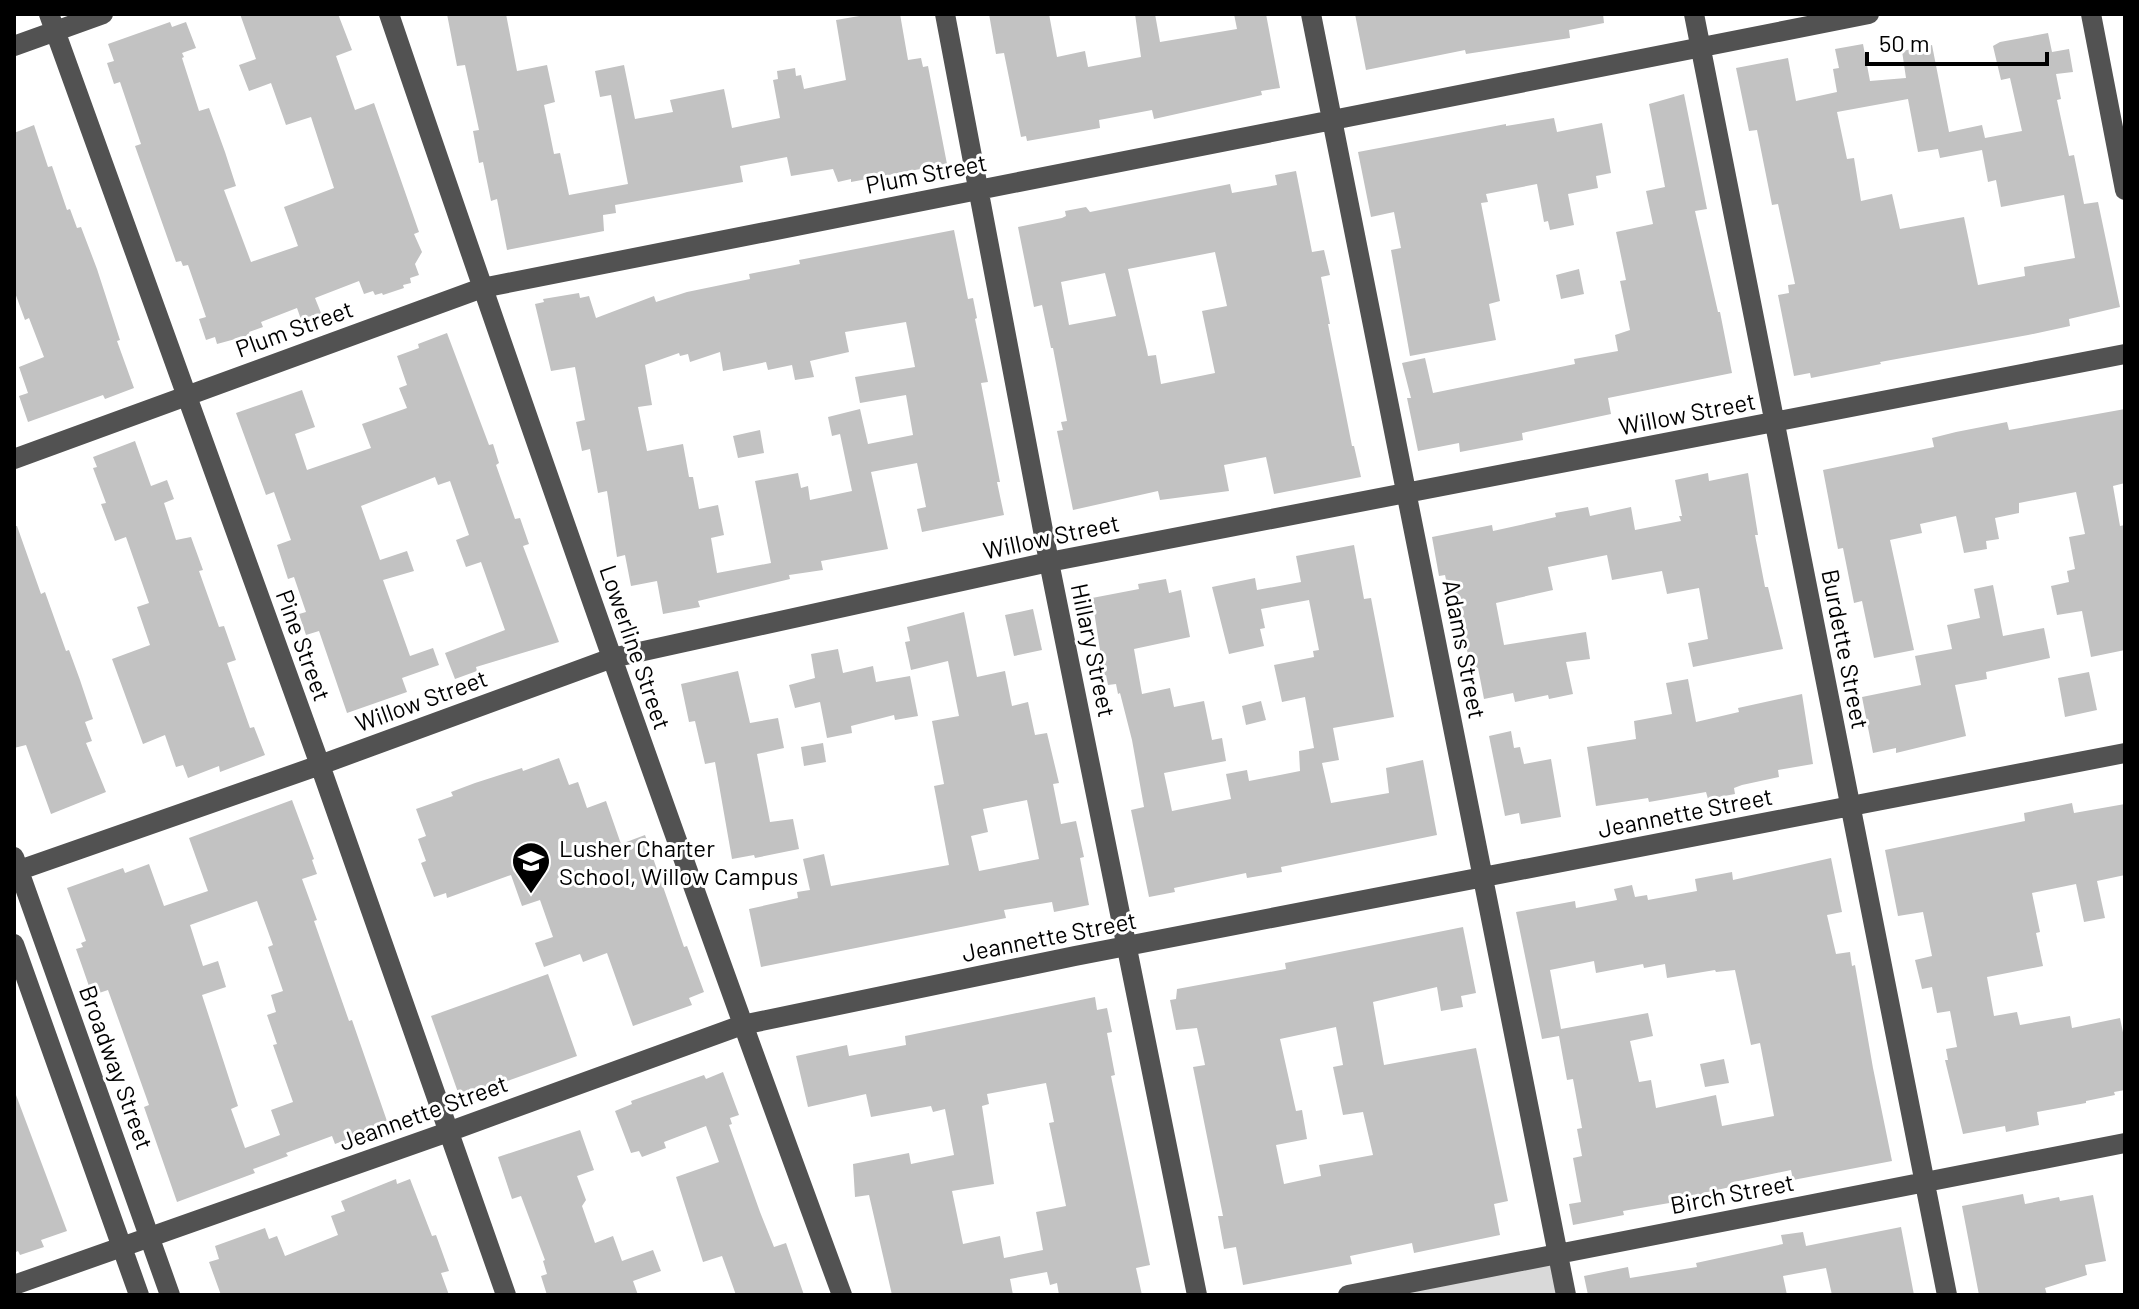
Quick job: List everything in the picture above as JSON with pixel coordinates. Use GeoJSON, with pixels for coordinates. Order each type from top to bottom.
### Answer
{"type":"FeatureCollection","features":[{"type":"Feature","properties":{"kind":"street"},"geometry":{"type":"LineString","coordinates":[[14,46],[52,23],[103,14]]}},
{"type":"Feature","properties":{"kind":"street","name":"Lowerline Street"},"geometry":{"type":"LineString","coordinates":[[389,14],[612,658],[842,1295]]}},
{"type":"Feature","properties":{"kind":"street","name":"Hillary Street"},"geometry":{"type":"LineString","coordinates":[[945,14],[1049,562],[1197,1295]]}},
{"type":"Feature","properties":{"kind":"street","name":"Adams Street"},"geometry":{"type":"LineString","coordinates":[[1311,14],[1566,1295]]}},
{"type":"Feature","properties":{"kind":"street","name":"Burdette Street"},"geometry":{"type":"LineString","coordinates":[[1694,14],[1947,1295]]}},
{"type":"Feature","properties":{"kind":"street","name":"Plum Street"},"geometry":{"type":"LineString","coordinates":[[14,459],[482,288],[1869,14]]}},
{"type":"Feature","properties":{"kind":"street"},"geometry":{"type":"LineString","coordinates":[[2091,14],[2125,190]]}},
{"type":"Feature","properties":{"kind":"street","name":"Pine Street"},"geometry":{"type":"LineString","coordinates":[[52,23],[320,765],[506,1295]]}},
{"type":"Feature","properties":{"kind":"street","name":"Willow Street"},"geometry":{"type":"LineString","coordinates":[[16,866],[320,765],[612,658],[1049,562],[2125,354]]}},
{"type":"Feature","properties":{"kind":"street","name":"Jeannette Street"},"geometry":{"type":"LineString","coordinates":[[14,1285],[742,1025],[2125,753]]}},
{"type":"Feature","properties":{"kind":"street","name":"Broadway Street"},"geometry":{"type":"LineString","coordinates":[[16,866],[170,1295]]}},
{"type":"Feature","properties":{"kind":"street"},"geometry":{"type":"LineString","coordinates":[[14,944],[139,1295]]}},
{"type":"Feature","properties":{"kind":"street","name":"Birch Street"},"geometry":{"type":"LineString","coordinates":[[1355,1294],[2125,1143]]}},
{"type":"Feature","properties":{"kind":"shaded area"},"geometry":{"type":"Polygon","coordinates":[[[1559,1253],[1567,1295],[1356,1295],[1559,1253]]]}},
{"type":"Feature","properties":{"kind":"building"},"geometry":{"type":"Polygon","coordinates":[[[240,14],[338,14],[352,50],[336,56],[355,110],[374,103],[419,232],[414,234],[422,252],[415,264],[419,275],[410,278],[411,283],[403,285],[404,288],[383,295],[375,295],[373,291],[364,294],[359,281],[315,298],[323,318],[303,325],[297,308],[261,322],[263,327],[249,332],[250,335],[217,344],[215,337],[206,340],[199,319],[206,317],[188,265],[176,262],[135,146],[141,144],[120,82],[114,84],[107,63],[114,61],[108,44],[170,22],[172,27],[186,22],[196,48],[182,53],[182,58],[199,111],[209,108],[225,152],[236,186],[224,190],[251,262],[298,246],[284,207],[334,188],[311,117],[286,125],[271,83],[249,91],[239,65],[256,59],[240,14]]]}},
{"type":"Feature","properties":{"kind":"building"},"geometry":{"type":"Polygon","coordinates":[[[447,14],[506,14],[517,71],[547,65],[555,102],[544,105],[554,154],[560,153],[569,195],[628,184],[611,95],[600,97],[595,71],[624,65],[635,119],[673,112],[670,100],[724,89],[732,128],[780,118],[773,80],[778,79],[777,71],[795,68],[796,76],[801,75],[804,89],[846,80],[836,20],[871,14],[900,14],[908,60],[921,58],[923,67],[928,66],[947,164],[851,182],[851,179],[838,182],[833,169],[791,176],[787,157],[740,166],[743,182],[615,205],[616,213],[603,215],[604,231],[507,250],[497,199],[491,201],[483,162],[479,163],[473,131],[479,130],[465,65],[457,66],[447,14]]]}},
{"type":"Feature","properties":{"kind":"building"},"geometry":{"type":"Polygon","coordinates":[[[989,14],[1049,14],[1057,57],[1085,51],[1088,67],[1141,57],[1135,14],[1155,14],[1160,42],[1237,29],[1234,14],[1266,14],[1280,88],[1261,91],[1262,95],[1154,119],[1152,110],[1099,120],[1100,128],[1027,141],[1026,136],[1021,137],[1004,53],[996,54],[989,14]]]}},
{"type":"Feature","properties":{"kind":"building"},"geometry":{"type":"Polygon","coordinates":[[[1355,14],[1603,14],[1604,23],[1569,30],[1570,38],[1466,54],[1465,50],[1366,70],[1355,14]]]}},
{"type":"Feature","properties":{"kind":"building"},"geometry":{"type":"Polygon","coordinates":[[[2048,33],[2052,52],[2069,49],[2073,72],[2056,74],[2061,99],[2057,100],[2069,156],[2074,155],[2084,204],[2098,202],[2120,307],[2069,319],[2070,326],[2028,335],[1811,378],[1810,373],[1794,376],[1778,295],[1789,293],[1788,285],[1795,284],[1778,204],[1772,205],[1757,130],[1749,131],[1736,68],[1788,58],[1796,101],[1837,92],[1833,69],[1839,68],[1835,49],[1863,44],[1870,81],[1906,78],[1902,51],[1932,45],[1949,132],[1982,125],[1985,138],[2022,131],[2010,78],[2001,80],[1993,46],[2048,33]],[[1908,99],[1837,112],[1847,159],[1854,158],[1861,201],[1892,194],[1900,229],[1964,217],[1978,285],[2025,276],[2024,267],[2075,258],[2064,195],[2001,207],[1996,180],[1988,182],[1982,150],[1940,158],[1938,149],[1918,152],[1908,99]]]}},
{"type":"Feature","properties":{"kind":"building"},"geometry":{"type":"Polygon","coordinates":[[[1684,94],[1707,209],[1695,211],[1732,373],[1608,398],[1611,414],[1522,433],[1523,440],[1460,452],[1459,443],[1418,451],[1407,398],[1411,398],[1402,363],[1425,358],[1433,393],[1575,364],[1574,359],[1618,351],[1615,335],[1630,330],[1620,281],[1626,280],[1616,232],[1653,224],[1646,191],[1665,187],[1649,104],[1684,94]]]}},
{"type":"Feature","properties":{"kind":"building"},"geometry":{"type":"Polygon","coordinates":[[[1554,118],[1557,132],[1602,123],[1611,173],[1596,176],[1598,188],[1568,194],[1574,225],[1550,230],[1548,221],[1544,222],[1537,184],[1486,194],[1488,202],[1481,203],[1500,301],[1489,304],[1496,340],[1410,356],[1391,250],[1401,248],[1394,212],[1371,217],[1358,152],[1554,118]]]}},
{"type":"Feature","properties":{"kind":"building"},"geometry":{"type":"Polygon","coordinates":[[[34,125],[48,167],[52,166],[67,210],[70,209],[77,228],[81,227],[97,269],[134,388],[105,399],[103,395],[28,422],[19,396],[28,393],[19,367],[44,357],[14,290],[14,133],[34,125]]]}},
{"type":"Feature","properties":{"kind":"building"},"geometry":{"type":"Polygon","coordinates":[[[1296,171],[1312,252],[1324,250],[1330,275],[1321,277],[1328,324],[1361,477],[1274,494],[1266,457],[1224,465],[1229,491],[1160,500],[1158,491],[1073,510],[1057,431],[1063,430],[1061,422],[1067,421],[1053,348],[1042,305],[1034,307],[1018,227],[1062,218],[1066,216],[1065,211],[1086,207],[1090,212],[1230,184],[1232,193],[1277,185],[1275,175],[1296,171]],[[1215,252],[1128,269],[1148,356],[1156,355],[1161,384],[1215,373],[1202,311],[1227,306],[1215,252]],[[1105,273],[1061,282],[1069,325],[1116,316],[1105,273]]]}},
{"type":"Feature","properties":{"kind":"building"},"geometry":{"type":"Polygon","coordinates":[[[954,230],[968,299],[973,298],[977,318],[988,382],[981,383],[1004,515],[922,532],[917,509],[926,507],[917,463],[871,472],[888,549],[821,561],[823,570],[789,575],[790,579],[698,601],[700,607],[663,614],[657,581],[631,586],[625,555],[617,557],[607,491],[598,493],[590,449],[582,451],[576,422],[585,420],[575,367],[551,371],[535,304],[544,302],[543,299],[579,293],[580,298],[589,296],[596,318],[654,296],[656,302],[750,279],[749,274],[800,264],[799,260],[954,230]],[[906,322],[845,332],[849,352],[810,361],[814,377],[795,380],[792,365],[768,370],[766,362],[723,371],[720,352],[690,362],[688,354],[680,356],[679,353],[645,365],[652,405],[638,407],[647,451],[683,444],[699,509],[718,505],[724,535],[711,538],[717,573],[771,563],[755,481],[798,473],[801,488],[808,486],[810,500],[852,491],[840,434],[832,436],[828,417],[860,409],[868,444],[913,435],[906,395],[860,403],[855,377],[915,367],[906,322]]]}},
{"type":"Feature","properties":{"kind":"building"},"geometry":{"type":"Polygon","coordinates":[[[1579,269],[1584,294],[1561,299],[1556,275],[1579,269]]]}},
{"type":"Feature","properties":{"kind":"building"},"geometry":{"type":"Polygon","coordinates":[[[447,333],[489,445],[493,444],[499,463],[496,465],[515,519],[520,518],[529,544],[523,546],[559,642],[476,667],[477,671],[455,679],[445,653],[505,630],[481,562],[466,567],[456,540],[469,535],[450,481],[438,485],[435,477],[361,506],[380,560],[407,551],[414,571],[383,580],[410,656],[433,648],[439,665],[402,678],[407,692],[347,713],[319,631],[306,635],[299,614],[306,612],[294,577],[288,579],[277,545],[291,540],[274,492],[266,495],[236,413],[302,390],[315,427],[295,434],[307,470],[371,448],[362,424],[407,408],[399,388],[407,385],[397,356],[447,333]]]}},
{"type":"Feature","properties":{"kind":"building"},"geometry":{"type":"Polygon","coordinates":[[[2125,409],[2125,483],[2113,486],[2120,526],[2125,525],[2125,650],[2091,657],[2082,611],[2057,615],[2051,586],[2069,582],[2067,571],[2075,569],[2069,537],[2085,534],[2076,492],[2019,503],[2019,513],[1995,518],[1999,539],[1986,541],[1987,549],[1964,553],[1956,516],[1920,524],[1922,533],[1890,540],[1914,650],[1874,658],[1862,601],[1854,603],[1843,548],[1838,549],[1823,470],[1934,447],[1932,438],[1956,432],[2007,422],[2009,430],[2125,409]]]}},
{"type":"Feature","properties":{"kind":"building"},"geometry":{"type":"Polygon","coordinates":[[[760,430],[764,453],[738,458],[733,436],[760,430]]]}},
{"type":"Feature","properties":{"kind":"building"},"geometry":{"type":"Polygon","coordinates":[[[135,441],[151,486],[167,480],[174,499],[164,503],[176,540],[191,537],[203,570],[199,571],[219,627],[224,626],[236,660],[227,663],[250,728],[254,727],[265,755],[220,772],[219,766],[188,778],[183,765],[176,767],[165,735],[143,744],[112,659],[150,645],[137,607],[149,603],[126,537],[115,541],[101,504],[106,503],[93,468],[97,467],[93,457],[135,441]]]}},
{"type":"Feature","properties":{"kind":"building"},"geometry":{"type":"Polygon","coordinates":[[[1708,473],[1709,481],[1748,473],[1765,587],[1768,587],[1783,649],[1693,667],[1688,643],[1708,639],[1699,588],[1667,594],[1662,571],[1612,580],[1607,555],[1548,567],[1553,590],[1496,603],[1504,645],[1586,632],[1590,659],[1566,662],[1573,694],[1549,699],[1548,695],[1515,702],[1513,693],[1484,699],[1478,668],[1471,670],[1445,575],[1439,576],[1432,537],[1492,525],[1493,531],[1588,507],[1590,516],[1631,507],[1635,530],[1681,521],[1675,480],[1708,473]]]}},
{"type":"Feature","properties":{"kind":"building"},"geometry":{"type":"Polygon","coordinates":[[[14,526],[17,526],[41,594],[45,592],[80,680],[93,719],[85,722],[92,741],[86,743],[106,792],[51,814],[26,745],[14,748],[14,526]]]}},
{"type":"Feature","properties":{"kind":"building"},"geometry":{"type":"Polygon","coordinates":[[[1354,545],[1364,599],[1371,598],[1394,717],[1333,728],[1339,760],[1322,763],[1331,803],[1389,793],[1386,768],[1423,760],[1437,835],[1281,867],[1282,872],[1247,878],[1246,873],[1174,888],[1175,892],[1149,897],[1131,810],[1144,807],[1132,740],[1120,693],[1116,684],[1108,685],[1104,676],[1092,598],[1139,589],[1138,584],[1166,579],[1169,593],[1181,590],[1190,637],[1134,649],[1142,694],[1170,688],[1174,707],[1204,701],[1212,740],[1222,738],[1226,761],[1164,773],[1172,811],[1231,799],[1226,774],[1247,770],[1249,781],[1300,771],[1299,751],[1314,748],[1305,697],[1282,702],[1274,665],[1314,657],[1313,651],[1319,650],[1309,600],[1261,609],[1265,628],[1260,629],[1264,646],[1229,654],[1212,587],[1255,578],[1257,590],[1301,582],[1296,556],[1354,545]]]}},
{"type":"Feature","properties":{"kind":"building"},"geometry":{"type":"Polygon","coordinates":[[[1993,585],[2003,636],[2044,628],[2050,658],[1986,672],[1987,679],[1955,685],[1966,736],[1896,753],[1896,748],[1873,753],[1862,697],[1921,685],[1915,656],[1952,649],[1947,625],[1980,618],[1974,589],[1993,585]]]}},
{"type":"Feature","properties":{"kind":"building"},"geometry":{"type":"Polygon","coordinates":[[[1033,609],[1042,650],[1014,656],[1005,615],[1033,609]]]}},
{"type":"Feature","properties":{"kind":"building"},"geometry":{"type":"Polygon","coordinates":[[[964,612],[977,677],[1005,671],[1012,706],[1028,702],[1035,735],[1047,733],[1059,783],[1053,784],[1061,824],[1076,821],[1089,905],[1054,912],[1052,902],[1004,910],[1006,918],[761,967],[749,909],[798,898],[797,892],[810,890],[803,859],[824,854],[831,886],[949,865],[934,786],[944,784],[932,721],[959,716],[948,661],[911,670],[905,642],[910,641],[907,627],[964,612]],[[1027,800],[983,809],[988,832],[971,836],[979,871],[1039,859],[1027,800]]]}},
{"type":"Feature","properties":{"kind":"building"},"geometry":{"type":"Polygon","coordinates":[[[838,649],[843,673],[873,666],[876,682],[910,676],[918,716],[895,720],[894,715],[851,726],[852,733],[827,738],[820,702],[795,708],[789,685],[815,678],[811,654],[838,649]]]}},
{"type":"Feature","properties":{"kind":"building"},"geometry":{"type":"Polygon","coordinates":[[[738,671],[750,723],[778,718],[784,748],[757,754],[770,822],[793,819],[799,849],[755,858],[754,855],[732,859],[715,762],[705,764],[695,721],[689,722],[681,684],[738,671]]]}},
{"type":"Feature","properties":{"kind":"building"},"geometry":{"type":"Polygon","coordinates":[[[2089,672],[2097,710],[2065,717],[2058,678],[2089,672]]]}},
{"type":"Feature","properties":{"kind":"building"},"geometry":{"type":"Polygon","coordinates":[[[1688,679],[1696,722],[1739,712],[1738,708],[1802,694],[1813,764],[1778,770],[1779,777],[1734,788],[1735,794],[1708,799],[1706,792],[1649,802],[1648,798],[1596,806],[1587,747],[1636,739],[1634,721],[1672,714],[1666,683],[1688,679]]]}},
{"type":"Feature","properties":{"kind":"building"},"geometry":{"type":"Polygon","coordinates":[[[1261,701],[1266,720],[1246,725],[1242,706],[1261,701]]]}},
{"type":"Feature","properties":{"kind":"building"},"geometry":{"type":"Polygon","coordinates":[[[1511,731],[1514,748],[1520,747],[1524,764],[1551,759],[1561,817],[1521,824],[1519,813],[1505,816],[1489,736],[1511,731]]]}},
{"type":"Feature","properties":{"kind":"building"},"geometry":{"type":"Polygon","coordinates":[[[823,743],[826,762],[804,766],[801,747],[823,743]]]}},
{"type":"Feature","properties":{"kind":"building"},"geometry":{"type":"Polygon","coordinates":[[[559,758],[569,785],[578,782],[587,808],[606,801],[621,844],[645,835],[684,947],[687,946],[704,992],[689,998],[692,1005],[633,1026],[607,953],[583,962],[580,954],[544,967],[535,943],[553,937],[540,900],[522,906],[511,875],[447,898],[446,893],[434,897],[421,863],[426,861],[418,839],[426,836],[416,809],[453,796],[451,792],[475,783],[559,758]]]}},
{"type":"Feature","properties":{"kind":"building"},"geometry":{"type":"Polygon","coordinates":[[[292,800],[317,874],[302,879],[317,920],[314,921],[388,1124],[335,1144],[332,1136],[286,1153],[288,1156],[253,1169],[255,1173],[177,1202],[144,1107],[149,1105],[108,990],[91,992],[76,949],[83,947],[81,943],[86,941],[67,888],[123,868],[125,873],[149,864],[164,906],[208,891],[189,838],[292,800]],[[257,901],[190,925],[203,966],[218,961],[226,987],[202,995],[238,1106],[231,1109],[245,1148],[280,1135],[271,1110],[293,1102],[273,1045],[277,1044],[267,1015],[276,1012],[271,995],[283,991],[268,947],[273,945],[257,901]]]}},
{"type":"Feature","properties":{"kind":"building"},"geometry":{"type":"Polygon","coordinates":[[[2072,803],[2074,813],[2125,804],[2125,875],[2097,881],[2105,918],[2084,922],[2076,884],[2032,893],[2043,966],[1987,977],[1994,1016],[2017,1012],[2020,1025],[2070,1016],[2072,1028],[2120,1018],[2125,1042],[2125,1090],[2086,1103],[2037,1112],[2039,1125],[2006,1132],[2005,1126],[1963,1134],[1945,1060],[1948,1060],[1946,1049],[1957,1047],[1950,1011],[1937,1013],[1932,987],[1922,989],[1915,960],[1932,956],[1923,912],[1898,916],[1885,850],[2025,821],[2024,813],[2072,803]]]}},
{"type":"Feature","properties":{"kind":"building"},"geometry":{"type":"Polygon","coordinates":[[[1831,858],[1842,912],[1827,915],[1836,954],[1850,952],[1852,966],[1855,965],[1892,1161],[1793,1180],[1791,1170],[1734,1182],[1735,1186],[1703,1193],[1704,1197],[1623,1211],[1624,1215],[1573,1225],[1569,1204],[1581,1202],[1573,1158],[1582,1156],[1577,1129],[1582,1128],[1573,1079],[1567,1080],[1559,1036],[1542,1039],[1516,912],[1575,901],[1576,908],[1617,900],[1614,889],[1632,885],[1635,897],[1647,895],[1648,900],[1697,891],[1695,879],[1732,872],[1733,880],[1831,858]],[[1594,961],[1550,970],[1561,1029],[1648,1013],[1653,1036],[1630,1041],[1639,1082],[1651,1080],[1656,1108],[1716,1095],[1722,1126],[1774,1116],[1760,1043],[1751,1045],[1735,970],[1667,978],[1665,964],[1644,968],[1643,964],[1596,973],[1594,961]]]}},
{"type":"Feature","properties":{"kind":"building"},"geometry":{"type":"Polygon","coordinates":[[[1463,927],[1476,993],[1461,996],[1463,1007],[1441,1011],[1437,987],[1373,1002],[1384,1065],[1476,1048],[1508,1201],[1494,1204],[1500,1235],[1414,1253],[1412,1243],[1350,1256],[1352,1264],[1243,1285],[1236,1247],[1224,1249],[1218,1216],[1223,1216],[1193,1067],[1205,1065],[1197,1028],[1176,1030],[1170,1000],[1176,999],[1177,989],[1286,969],[1285,963],[1463,927]],[[1336,1027],[1280,1039],[1296,1111],[1302,1110],[1307,1139],[1276,1145],[1284,1184],[1321,1176],[1319,1165],[1373,1155],[1363,1112],[1343,1115],[1333,1067],[1343,1065],[1336,1027]]]}},
{"type":"Feature","properties":{"kind":"building"},"geometry":{"type":"Polygon","coordinates":[[[548,974],[577,1056],[460,1098],[431,1016],[548,974]]]}},
{"type":"Feature","properties":{"kind":"building"},"geometry":{"type":"Polygon","coordinates":[[[1095,997],[1097,1010],[1107,1008],[1112,1032],[1107,1033],[1115,1075],[1111,1076],[1150,1265],[1136,1268],[1142,1295],[1059,1295],[1057,1283],[1050,1285],[1047,1272],[1010,1279],[1013,1295],[892,1295],[869,1195],[855,1197],[853,1164],[909,1153],[911,1164],[954,1155],[945,1109],[933,1112],[931,1106],[871,1117],[866,1094],[808,1107],[796,1056],[847,1045],[849,1056],[906,1045],[905,1036],[1095,997]],[[1046,1083],[987,1094],[989,1104],[982,1106],[994,1184],[952,1191],[963,1244],[1000,1236],[1004,1258],[1043,1250],[1036,1212],[1066,1206],[1049,1123],[1054,1122],[1046,1083]]]}},
{"type":"Feature","properties":{"kind":"building"},"geometry":{"type":"Polygon","coordinates":[[[1724,1059],[1729,1083],[1705,1087],[1700,1064],[1724,1059]]]}},
{"type":"Feature","properties":{"kind":"building"},"geometry":{"type":"Polygon","coordinates":[[[723,1072],[739,1115],[730,1118],[732,1124],[729,1125],[760,1212],[774,1247],[786,1243],[804,1295],[736,1295],[722,1256],[703,1262],[676,1177],[719,1162],[706,1126],[664,1142],[666,1148],[642,1157],[639,1151],[631,1153],[615,1111],[632,1104],[631,1101],[704,1075],[706,1079],[723,1072]]]}},
{"type":"Feature","properties":{"kind":"building"},"geometry":{"type":"Polygon","coordinates":[[[16,1095],[67,1231],[41,1240],[44,1247],[20,1255],[18,1251],[14,1253],[16,1095]]]}},
{"type":"Feature","properties":{"kind":"building"},"geometry":{"type":"Polygon","coordinates":[[[580,1130],[594,1170],[577,1176],[586,1200],[582,1206],[595,1243],[613,1236],[622,1261],[653,1250],[661,1271],[633,1281],[638,1295],[547,1295],[541,1276],[547,1274],[545,1260],[521,1196],[512,1199],[498,1157],[580,1130]]]}},
{"type":"Feature","properties":{"kind":"building"},"geometry":{"type":"Polygon","coordinates":[[[396,1179],[397,1184],[410,1179],[432,1236],[436,1235],[449,1271],[441,1273],[449,1295],[221,1295],[209,1262],[219,1259],[215,1246],[265,1228],[269,1239],[277,1236],[285,1256],[338,1235],[331,1216],[345,1211],[341,1201],[396,1179]]]}},
{"type":"Feature","properties":{"kind":"building"},"geometry":{"type":"Polygon","coordinates":[[[2023,1194],[2025,1204],[2059,1197],[2060,1201],[2093,1195],[2106,1261],[2085,1265],[2087,1275],[2045,1288],[2047,1295],[1979,1295],[1962,1206],[2023,1194]]]}},
{"type":"Feature","properties":{"kind":"building"},"geometry":{"type":"Polygon","coordinates":[[[1901,1227],[1914,1295],[1832,1295],[1826,1268],[1783,1276],[1787,1295],[1588,1295],[1584,1276],[1628,1267],[1630,1278],[1697,1267],[1696,1263],[1783,1244],[1781,1235],[1803,1232],[1806,1246],[1901,1227]]]}},
{"type":"Feature","properties":{"kind":"place","name":"Lusher Charter School, Willow Campus"},"geometry":{"type":"Point","coordinates":[531,895]}}]}
